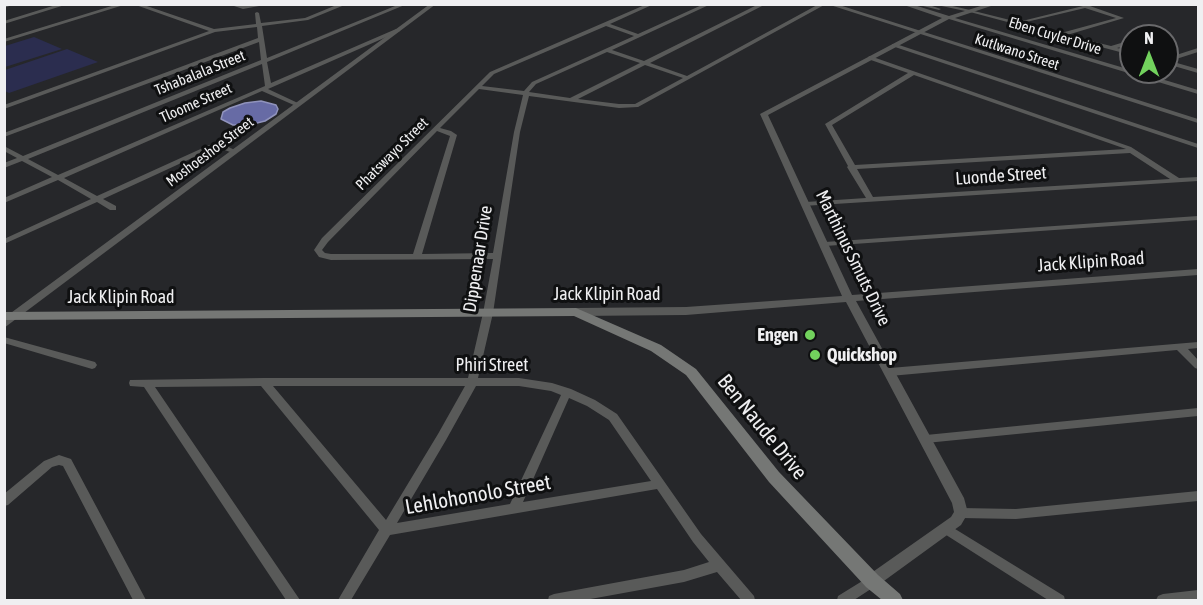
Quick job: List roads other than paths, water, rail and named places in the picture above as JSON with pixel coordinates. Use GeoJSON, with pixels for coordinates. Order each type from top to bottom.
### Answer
{"type":"FeatureCollection","features":[{"type":"Feature","properties":{"kind":"main road","name":"Jack Klipin Road"},"geometry":{"type":"LineString","coordinates":[[10,316],[576,312]]}},
{"type":"Feature","properties":{"kind":"main road","name":"Ben Naude Drive"},"geometry":{"type":"LineString","coordinates":[[576,312],[656,348],[691,372],[774,477],[872,581],[894,600]]}},
{"type":"Feature","properties":{"kind":"street"},"geometry":{"type":"LineString","coordinates":[[4,7],[10,4]]}},
{"type":"Feature","properties":{"kind":"street"},"geometry":{"type":"LineString","coordinates":[[4,23],[66,4]]}},
{"type":"Feature","properties":{"kind":"street"},"geometry":{"type":"LineString","coordinates":[[4,41],[125,4]]}},
{"type":"Feature","properties":{"kind":"street"},"geometry":{"type":"LineString","coordinates":[[135,4],[214,32]]}},
{"type":"Feature","properties":{"kind":"street"},"geometry":{"type":"LineString","coordinates":[[230,4],[250,7],[265,5]]}},
{"type":"Feature","properties":{"kind":"street"},"geometry":{"type":"LineString","coordinates":[[4,107],[214,32],[312,18],[345,4]]}},
{"type":"Feature","properties":{"kind":"street","name":"Tshabalala Street"},"geometry":{"type":"LineString","coordinates":[[4,166],[405,4]]}},
{"type":"Feature","properties":{"kind":"street","name":"Moshoeshoe Street"},"geometry":{"type":"LineString","coordinates":[[4,324],[10,316],[434,4]]}},
{"type":"Feature","properties":{"kind":"street","name":"Phatswayo Street"},"geometry":{"type":"LineString","coordinates":[[496,256],[331,256],[322,255],[318,250],[325,240],[435,129],[496,71],[652,4]]}},
{"type":"Feature","properties":{"kind":"street"},"geometry":{"type":"LineString","coordinates":[[525,94],[534,83],[709,4]]}},
{"type":"Feature","properties":{"kind":"street"},"geometry":{"type":"LineString","coordinates":[[571,99],[764,4]]}},
{"type":"Feature","properties":{"kind":"street"},"geometry":{"type":"LineString","coordinates":[[477,87],[633,107],[824,4]]}},
{"type":"Feature","properties":{"kind":"street","name":"Kutlwano Street"},"geometry":{"type":"LineString","coordinates":[[829,4],[1198,122]]}},
{"type":"Feature","properties":{"kind":"street","name":"Eben Cuyler Drive"},"geometry":{"type":"LineString","coordinates":[[903,4],[1198,92]]}},
{"type":"Feature","properties":{"kind":"street"},"geometry":{"type":"LineString","coordinates":[[917,4],[959,14]]}},
{"type":"Feature","properties":{"kind":"street"},"geometry":{"type":"LineString","coordinates":[[934,4],[970,10],[1119,50]]}},
{"type":"Feature","properties":{"kind":"street","name":"Marthinus Smuts Drive"},"geometry":{"type":"LineString","coordinates":[[961,513],[952,486],[849,298],[765,114],[948,18],[995,4]]}},
{"type":"Feature","properties":{"kind":"street"},"geometry":{"type":"LineString","coordinates":[[257,13],[265,5]]}},
{"type":"Feature","properties":{"kind":"street"},"geometry":{"type":"LineString","coordinates":[[1016,23],[1085,6],[1121,18],[1061,34]]}},
{"type":"Feature","properties":{"kind":"street"},"geometry":{"type":"LineString","coordinates":[[250,7],[257,13],[265,88],[298,105]]}},
{"type":"Feature","properties":{"kind":"street"},"geometry":{"type":"LineString","coordinates":[[605,24],[639,36]]}},
{"type":"Feature","properties":{"kind":"street","name":"Tloome Street"},"geometry":{"type":"LineString","coordinates":[[4,201],[398,30]]}},
{"type":"Feature","properties":{"kind":"street"},"geometry":{"type":"LineString","coordinates":[[4,135],[261,39]]}},
{"type":"Feature","properties":{"kind":"street"},"geometry":{"type":"LineString","coordinates":[[894,45],[1198,146]]}},
{"type":"Feature","properties":{"kind":"street"},"geometry":{"type":"LineString","coordinates":[[1111,48],[1119,46]]}},
{"type":"Feature","properties":{"kind":"street"},"geometry":{"type":"LineString","coordinates":[[607,50],[688,78]]}},
{"type":"Feature","properties":{"kind":"street"},"geometry":{"type":"LineString","coordinates":[[1179,57],[1198,50]]}},
{"type":"Feature","properties":{"kind":"street"},"geometry":{"type":"LineString","coordinates":[[870,58],[1136,151],[1177,180]]}},
{"type":"Feature","properties":{"kind":"street"},"geometry":{"type":"LineString","coordinates":[[1179,65],[1198,71]]}},
{"type":"Feature","properties":{"kind":"street"},"geometry":{"type":"LineString","coordinates":[[872,200],[828,124],[913,73]]}},
{"type":"Feature","properties":{"kind":"street","name":"Dippenaar Drive"},"geometry":{"type":"LineString","coordinates":[[344,600],[472,383],[488,313],[525,94]]}},
{"type":"Feature","properties":{"kind":"street"},"geometry":{"type":"LineString","coordinates":[[417,256],[454,135],[435,129]]}},
{"type":"Feature","properties":{"kind":"street"},"geometry":{"type":"LineString","coordinates":[[4,242],[229,138]]}},
{"type":"Feature","properties":{"kind":"street"},"geometry":{"type":"LineString","coordinates":[[216,144],[235,152]]}},
{"type":"Feature","properties":{"kind":"street"},"geometry":{"type":"LineString","coordinates":[[4,148],[113,208]]}},
{"type":"Feature","properties":{"kind":"street"},"geometry":{"type":"LineString","coordinates":[[851,167],[1136,151]]}},
{"type":"Feature","properties":{"kind":"street","name":"Luonde Street"},"geometry":{"type":"LineString","coordinates":[[806,204],[1198,179]]}},
{"type":"Feature","properties":{"kind":"street"},"geometry":{"type":"LineString","coordinates":[[825,244],[1198,218]]}},
{"type":"Feature","properties":{"kind":"street","name":"Jack Klipin Road"},"geometry":{"type":"LineString","coordinates":[[576,312],[686,311],[1198,272]]}},
{"type":"Feature","properties":{"kind":"street"},"geometry":{"type":"LineString","coordinates":[[4,340],[92,365]]}},
{"type":"Feature","properties":{"kind":"street"},"geometry":{"type":"LineString","coordinates":[[890,372],[1198,345]]}},
{"type":"Feature","properties":{"kind":"street"},"geometry":{"type":"LineString","coordinates":[[1180,347],[1198,365]]}},
{"type":"Feature","properties":{"kind":"street","name":"Lehlohonolo Street"},"geometry":{"type":"LineString","coordinates":[[263,382],[387,530],[659,484]]}},
{"type":"Feature","properties":{"kind":"street","name":"Phiri Street"},"geometry":{"type":"LineString","coordinates":[[134,383],[532,382],[567,392],[613,417],[697,538],[749,600]]}},
{"type":"Feature","properties":{"kind":"street"},"geometry":{"type":"LineString","coordinates":[[147,383],[294,600]]}},
{"type":"Feature","properties":{"kind":"street"},"geometry":{"type":"LineString","coordinates":[[514,508],[567,392]]}},
{"type":"Feature","properties":{"kind":"street"},"geometry":{"type":"LineString","coordinates":[[926,439],[1198,412]]}},
{"type":"Feature","properties":{"kind":"street"},"geometry":{"type":"LineString","coordinates":[[4,501],[39,470],[59,460],[67,462],[140,600]]}},
{"type":"Feature","properties":{"kind":"street"},"geometry":{"type":"LineString","coordinates":[[843,600],[947,529],[961,513],[1017,514],[1198,496]]}},
{"type":"Feature","properties":{"kind":"street"},"geometry":{"type":"LineString","coordinates":[[947,529],[1059,600]]}},
{"type":"Feature","properties":{"kind":"street"},"geometry":{"type":"LineString","coordinates":[[554,600],[684,576],[720,565]]}},
{"type":"Feature","properties":{"kind":"street"},"geometry":{"type":"LineString","coordinates":[[1162,600],[1198,596]]}},
{"type":"Feature","properties":{"kind":"place","name":"Engen"},"geometry":{"type":"Point","coordinates":[810,335]}},
{"type":"Feature","properties":{"kind":"place","name":"Quickshop"},"geometry":{"type":"Point","coordinates":[815,355]}}]}
